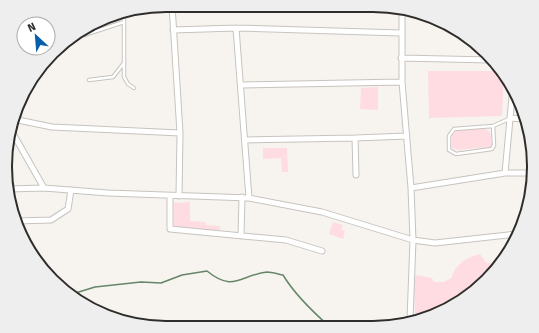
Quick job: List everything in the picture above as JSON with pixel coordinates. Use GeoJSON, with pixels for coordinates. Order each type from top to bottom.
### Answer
{"type":"FeatureCollection","features":[{"type":"Feature","properties":{"kind":"street"},"geometry":{"type":"LineString","coordinates":[[172,12],[180,133],[179,196]]}},
{"type":"Feature","properties":{"kind":"street"},"geometry":{"type":"LineString","coordinates":[[402,15],[402,82],[411,188],[413,240],[410,316]]}},
{"type":"Feature","properties":{"kind":"street"},"geometry":{"type":"LineString","coordinates":[[173,30],[236,28],[402,33]]}},
{"type":"Feature","properties":{"kind":"street"},"geometry":{"type":"LineString","coordinates":[[236,28],[249,198]]}},
{"type":"Feature","properties":{"kind":"street"},"geometry":{"type":"LineString","coordinates":[[401,58],[485,60]]}},
{"type":"Feature","properties":{"kind":"street"},"geometry":{"type":"LineString","coordinates":[[241,85],[402,82]]}},
{"type":"Feature","properties":{"kind":"street"},"geometry":{"type":"LineString","coordinates":[[505,173],[511,98]]}},
{"type":"Feature","properties":{"kind":"street"},"geometry":{"type":"LineString","coordinates":[[510,118],[520,119]]}},
{"type":"Feature","properties":{"kind":"street"},"geometry":{"type":"LineString","coordinates":[[19,120],[52,126],[180,133]]}},
{"type":"Feature","properties":{"kind":"street"},"geometry":{"type":"LineString","coordinates":[[245,140],[407,136]]}},
{"type":"Feature","properties":{"kind":"street"},"geometry":{"type":"LineString","coordinates":[[15,137],[44,188]]}},
{"type":"Feature","properties":{"kind":"street"},"geometry":{"type":"LineString","coordinates":[[355,138],[356,175]]}},
{"type":"Feature","properties":{"kind":"street"},"geometry":{"type":"LineString","coordinates":[[411,188],[505,173],[527,173]]}},
{"type":"Feature","properties":{"kind":"street"},"geometry":{"type":"LineString","coordinates":[[13,189],[44,188],[170,196],[242,197],[322,212],[413,240],[435,243],[511,235]]}},
{"type":"Feature","properties":{"kind":"street"},"geometry":{"type":"LineString","coordinates":[[22,222],[53,220],[68,209],[71,190]]}},
{"type":"Feature","properties":{"kind":"street"},"geometry":{"type":"LineString","coordinates":[[170,196],[170,229],[286,240],[322,251]]}},
{"type":"Feature","properties":{"kind":"street"},"geometry":{"type":"LineString","coordinates":[[242,197],[242,236]]}},
{"type":"Feature","properties":{"kind":"lane"},"geometry":{"type":"LineString","coordinates":[[124,18],[124,77],[128,84],[134,88]]}},
{"type":"Feature","properties":{"kind":"lane"},"geometry":{"type":"LineString","coordinates":[[88,34],[124,22]]}},
{"type":"Feature","properties":{"kind":"lane"},"geometry":{"type":"LineString","coordinates":[[89,80],[113,78],[124,63]]}},
{"type":"Feature","properties":{"kind":"lane"},"geometry":{"type":"LineString","coordinates":[[493,126],[494,145],[492,149],[456,154],[449,150],[449,136],[454,129],[493,126],[510,118]]}},
{"type":"Feature","properties":{"kind":"shaded area"},"geometry":{"type":"Polygon","coordinates":[[[428,71],[494,71],[504,85],[502,116],[429,118],[428,71]]]}},
{"type":"Feature","properties":{"kind":"shaded area"},"geometry":{"type":"Polygon","coordinates":[[[378,87],[378,110],[360,109],[361,88],[378,87]]]}},
{"type":"Feature","properties":{"kind":"shaded area"},"geometry":{"type":"Polygon","coordinates":[[[484,128],[490,132],[492,144],[490,147],[458,150],[452,148],[452,135],[457,130],[484,128]]]}},
{"type":"Feature","properties":{"kind":"shaded area"},"geometry":{"type":"Polygon","coordinates":[[[263,148],[287,148],[288,172],[282,172],[281,158],[263,159],[263,148]]]}},
{"type":"Feature","properties":{"kind":"shaded area"},"geometry":{"type":"Polygon","coordinates":[[[190,202],[190,221],[205,222],[206,225],[220,226],[220,233],[174,227],[174,203],[190,202]]]}},
{"type":"Feature","properties":{"kind":"shaded area"},"geometry":{"type":"Polygon","coordinates":[[[333,222],[343,225],[341,229],[345,231],[343,239],[329,234],[333,222]]]}},
{"type":"Feature","properties":{"kind":"shaded area"},"geometry":{"type":"Polygon","coordinates":[[[480,254],[486,263],[493,263],[482,276],[458,295],[441,305],[415,315],[414,280],[416,275],[432,278],[434,282],[444,282],[451,278],[458,265],[470,257],[480,254]]]}},
{"type":"Feature","properties":{"kind":"waterway"},"geometry":{"type":"LineString","coordinates":[[77,292],[95,287],[141,282],[161,283],[182,275],[207,271],[224,281],[231,282],[269,272],[283,275],[299,296],[324,321]]}}]}
